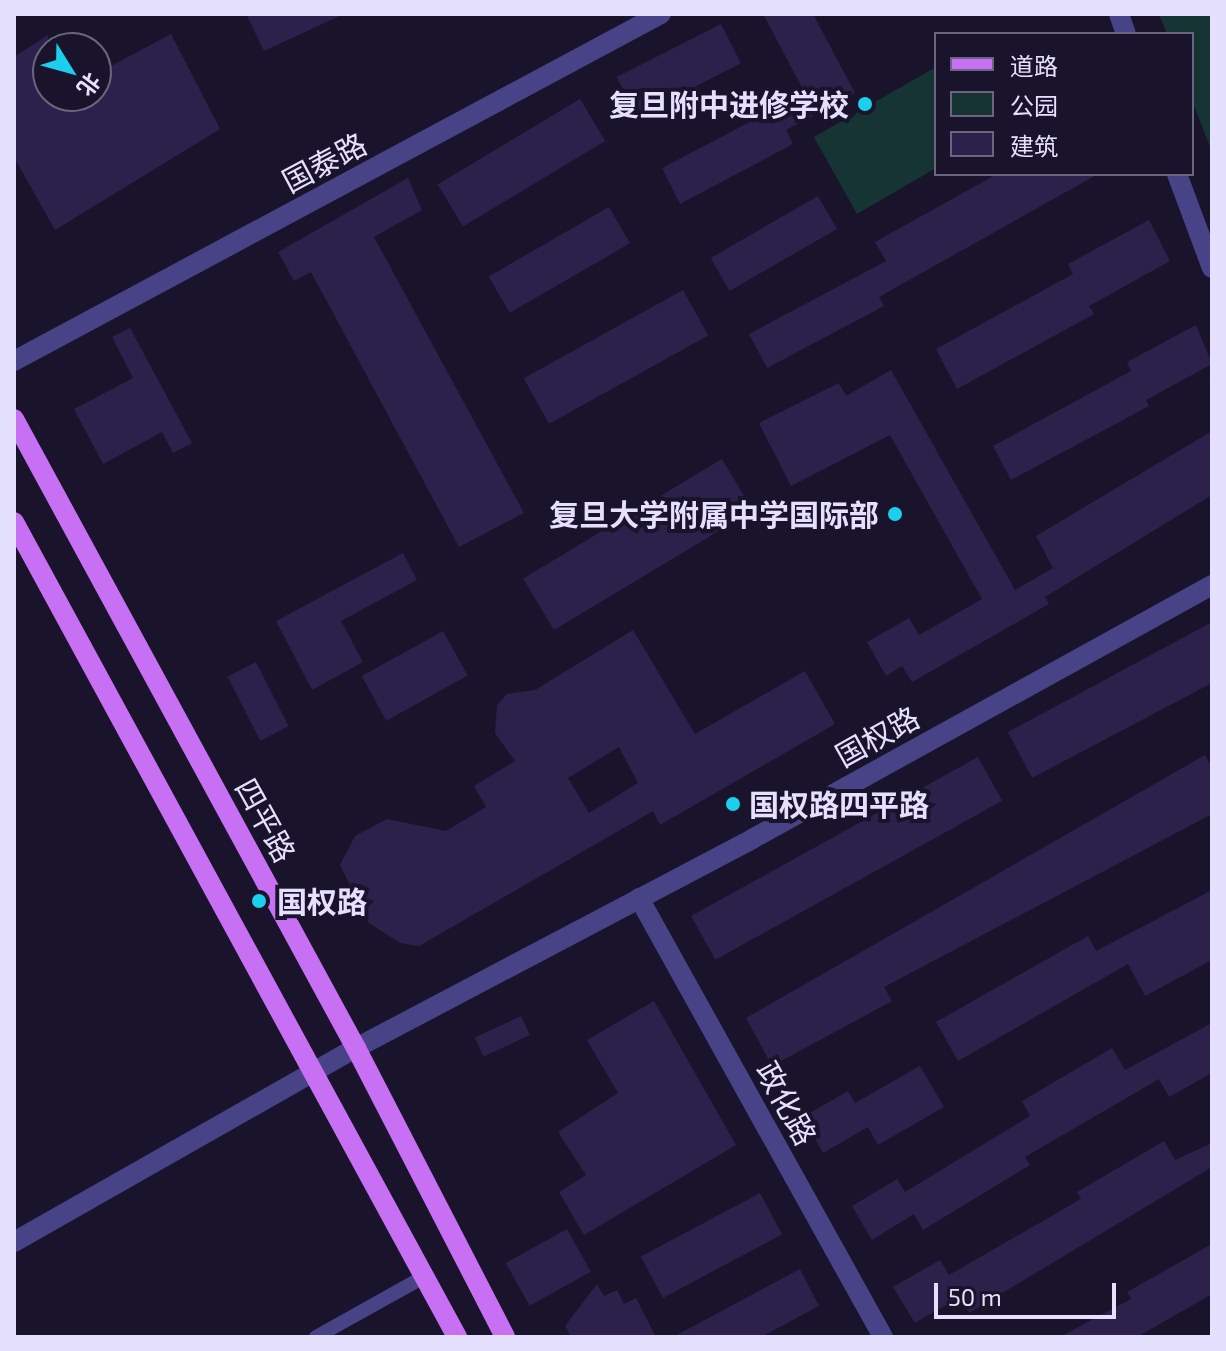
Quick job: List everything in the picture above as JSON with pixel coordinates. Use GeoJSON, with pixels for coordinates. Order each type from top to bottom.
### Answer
{"type":"FeatureCollection","features":[{"type":"Feature","properties":{"kind":"main road","name":"四平路"},"geometry":{"type":"LineString","coordinates":[[14,419],[356,1048],[505,1337]]}},
{"type":"Feature","properties":{"kind":"main road"},"geometry":{"type":"LineString","coordinates":[[14,522],[457,1337]]}},
{"type":"Feature","properties":{"kind":"street","name":"国泰路"},"geometry":{"type":"LineString","coordinates":[[14,361],[661,14]]}},
{"type":"Feature","properties":{"kind":"street"},"geometry":{"type":"LineString","coordinates":[[1178,176],[1212,268]]}},
{"type":"Feature","properties":{"kind":"street","name":"国权路"},"geometry":{"type":"LineString","coordinates":[[314,1074],[356,1048],[639,898],[1212,585]]}},
{"type":"Feature","properties":{"kind":"street","name":"政化路"},"geometry":{"type":"LineString","coordinates":[[639,898],[883,1337]]}},
{"type":"Feature","properties":{"kind":"street"},"geometry":{"type":"LineString","coordinates":[[14,1242],[314,1074]]}},
{"type":"Feature","properties":{"kind":"lane"},"geometry":{"type":"LineString","coordinates":[[316,1337],[425,1276]]}},
{"type":"Feature","properties":{"kind":"green space"},"geometry":{"type":"Polygon","coordinates":[[[1159,14],[1212,14],[1212,152],[1194,105],[1194,32],[1166,32],[1159,14]]]}},
{"type":"Feature","properties":{"kind":"green space"},"geometry":{"type":"Polygon","coordinates":[[[934,68],[934,169],[857,214],[814,137],[934,68]]]}},
{"type":"Feature","properties":{"kind":"building"},"geometry":{"type":"Polygon","coordinates":[[[246,14],[344,14],[264,51],[246,14]]]}},
{"type":"Feature","properties":{"kind":"building"},"geometry":{"type":"Polygon","coordinates":[[[763,14],[813,14],[855,93],[786,130],[793,144],[680,204],[662,168],[805,93],[763,14]]]}},
{"type":"Feature","properties":{"kind":"building"},"geometry":{"type":"Polygon","coordinates":[[[721,24],[741,63],[637,116],[617,77],[721,24]]]}},
{"type":"Feature","properties":{"kind":"building"},"geometry":{"type":"Polygon","coordinates":[[[171,34],[220,129],[55,230],[14,157],[14,57],[32,45],[32,112],[112,112],[112,65],[171,34]]]}},
{"type":"Feature","properties":{"kind":"building"},"geometry":{"type":"Polygon","coordinates":[[[580,99],[605,141],[463,226],[438,184],[580,99]]]}},
{"type":"Feature","properties":{"kind":"building"},"geometry":{"type":"Polygon","coordinates":[[[993,176],[1094,176],[879,297],[884,306],[767,368],[749,334],[886,261],[875,242],[993,176]]]}},
{"type":"Feature","properties":{"kind":"building"},"geometry":{"type":"Polygon","coordinates":[[[408,178],[422,210],[374,237],[524,513],[459,547],[311,272],[294,281],[278,252],[408,178]]]}},
{"type":"Feature","properties":{"kind":"building"},"geometry":{"type":"Polygon","coordinates":[[[818,196],[837,229],[730,291],[711,258],[818,196]]]}},
{"type":"Feature","properties":{"kind":"building"},"geometry":{"type":"Polygon","coordinates":[[[609,207],[630,243],[510,313],[489,276],[609,207]]]}},
{"type":"Feature","properties":{"kind":"building"},"geometry":{"type":"Polygon","coordinates":[[[1149,220],[1170,261],[1089,306],[1094,314],[957,389],[936,349],[1073,274],[1068,264],[1149,220]]]}},
{"type":"Feature","properties":{"kind":"building"},"geometry":{"type":"Polygon","coordinates":[[[683,290],[708,335],[549,424],[524,378],[683,290]]]}},
{"type":"Feature","properties":{"kind":"building"},"geometry":{"type":"Polygon","coordinates":[[[1196,325],[1212,364],[1146,400],[1149,406],[1011,480],[993,446],[1131,371],[1127,362],[1196,325]]]}},
{"type":"Feature","properties":{"kind":"building"},"geometry":{"type":"Polygon","coordinates":[[[130,328],[192,443],[173,453],[162,432],[103,464],[74,409],[133,378],[112,337],[130,328]]]}},
{"type":"Feature","properties":{"kind":"building"},"geometry":{"type":"Polygon","coordinates":[[[891,370],[1015,590],[1053,568],[1036,536],[1212,431],[1212,495],[1045,597],[1049,604],[912,682],[902,666],[886,676],[867,642],[909,618],[919,635],[982,599],[890,435],[791,486],[759,423],[839,383],[846,396],[891,370]]]}},
{"type":"Feature","properties":{"kind":"building"},"geometry":{"type":"Polygon","coordinates":[[[722,459],[753,510],[554,630],[523,578],[722,459]]]}},
{"type":"Feature","properties":{"kind":"building"},"geometry":{"type":"Polygon","coordinates":[[[403,553],[417,580],[341,621],[363,662],[312,690],[276,621],[403,553]]]}},
{"type":"Feature","properties":{"kind":"building"},"geometry":{"type":"Polygon","coordinates":[[[1212,622],[1212,683],[1032,778],[1008,732],[1212,622]]]}},
{"type":"Feature","properties":{"kind":"building"},"geometry":{"type":"Polygon","coordinates":[[[633,630],[695,734],[805,671],[835,724],[660,825],[653,811],[419,946],[400,943],[369,923],[340,865],[355,836],[387,819],[446,831],[486,807],[474,786],[515,761],[495,733],[497,705],[507,694],[535,690],[633,630]],[[619,747],[568,778],[589,813],[638,783],[619,747]]]}},
{"type":"Feature","properties":{"kind":"building"},"geometry":{"type":"Polygon","coordinates":[[[443,631],[468,676],[386,721],[362,676],[443,631]]]}},
{"type":"Feature","properties":{"kind":"building"},"geometry":{"type":"Polygon","coordinates":[[[256,662],[289,726],[260,741],[227,677],[256,662]]]}},
{"type":"Feature","properties":{"kind":"building"},"geometry":{"type":"Polygon","coordinates":[[[1205,755],[1212,768],[1212,814],[884,987],[892,1001],[772,1066],[746,1018],[1205,755]]]}},
{"type":"Feature","properties":{"kind":"building"},"geometry":{"type":"Polygon","coordinates":[[[978,757],[1002,801],[715,960],[691,916],[978,757]]]}},
{"type":"Feature","properties":{"kind":"building"},"geometry":{"type":"Polygon","coordinates":[[[1212,890],[1212,960],[1145,996],[1128,964],[958,1061],[936,1022],[1088,936],[1096,951],[1212,890]]]}},
{"type":"Feature","properties":{"kind":"building"},"geometry":{"type":"Polygon","coordinates":[[[654,1001],[736,1145],[584,1235],[559,1192],[586,1175],[558,1132],[618,1093],[587,1040],[654,1001]]]}},
{"type":"Feature","properties":{"kind":"building"},"geometry":{"type":"Polygon","coordinates":[[[521,1016],[530,1035],[484,1057],[475,1038],[521,1016]]]}},
{"type":"Feature","properties":{"kind":"building"},"geometry":{"type":"Polygon","coordinates":[[[1212,1023],[1212,1073],[1169,1097],[1159,1079],[1025,1157],[1030,1165],[923,1230],[914,1214],[872,1240],[852,1206],[897,1179],[905,1192],[1030,1116],[1022,1101],[1112,1048],[1125,1070],[1212,1023]]]}},
{"type":"Feature","properties":{"kind":"building"},"geometry":{"type":"Polygon","coordinates":[[[920,1066],[944,1107],[878,1145],[868,1127],[823,1153],[803,1117],[848,1091],[855,1103],[920,1066]]]}},
{"type":"Feature","properties":{"kind":"building"},"geometry":{"type":"Polygon","coordinates":[[[1164,1141],[1175,1160],[1212,1143],[1212,1167],[969,1313],[960,1297],[915,1323],[893,1287],[940,1260],[949,1275],[1081,1199],[1077,1192],[1164,1141]]]}},
{"type":"Feature","properties":{"kind":"building"},"geometry":{"type":"Polygon","coordinates":[[[760,1193],[782,1234],[663,1298],[641,1256],[760,1193]]]}},
{"type":"Feature","properties":{"kind":"building"},"geometry":{"type":"Polygon","coordinates":[[[567,1229],[591,1272],[530,1306],[506,1263],[567,1229]]]}},
{"type":"Feature","properties":{"kind":"building"},"geometry":{"type":"Polygon","coordinates":[[[1212,1244],[1212,1294],[1137,1337],[1060,1337],[1131,1299],[1127,1292],[1212,1244]]]}},
{"type":"Feature","properties":{"kind":"building"},"geometry":{"type":"Polygon","coordinates":[[[800,1269],[819,1306],[761,1337],[673,1337],[800,1269]]]}},
{"type":"Feature","properties":{"kind":"building"},"geometry":{"type":"Polygon","coordinates":[[[597,1284],[604,1296],[617,1290],[624,1304],[636,1298],[656,1337],[571,1337],[565,1326],[597,1284]]]}},
{"type":"Feature","properties":{"kind":"place","name":"复旦附中进修学校"},"geometry":{"type":"Point","coordinates":[865,104]}},
{"type":"Feature","properties":{"kind":"place","name":"复旦大学附属中学国际部"},"geometry":{"type":"Point","coordinates":[895,514]}},
{"type":"Feature","properties":{"kind":"place","name":"国权路四平路"},"geometry":{"type":"Point","coordinates":[733,804]}},
{"type":"Feature","properties":{"kind":"place","name":"国权路"},"geometry":{"type":"Point","coordinates":[259,901]}}]}
